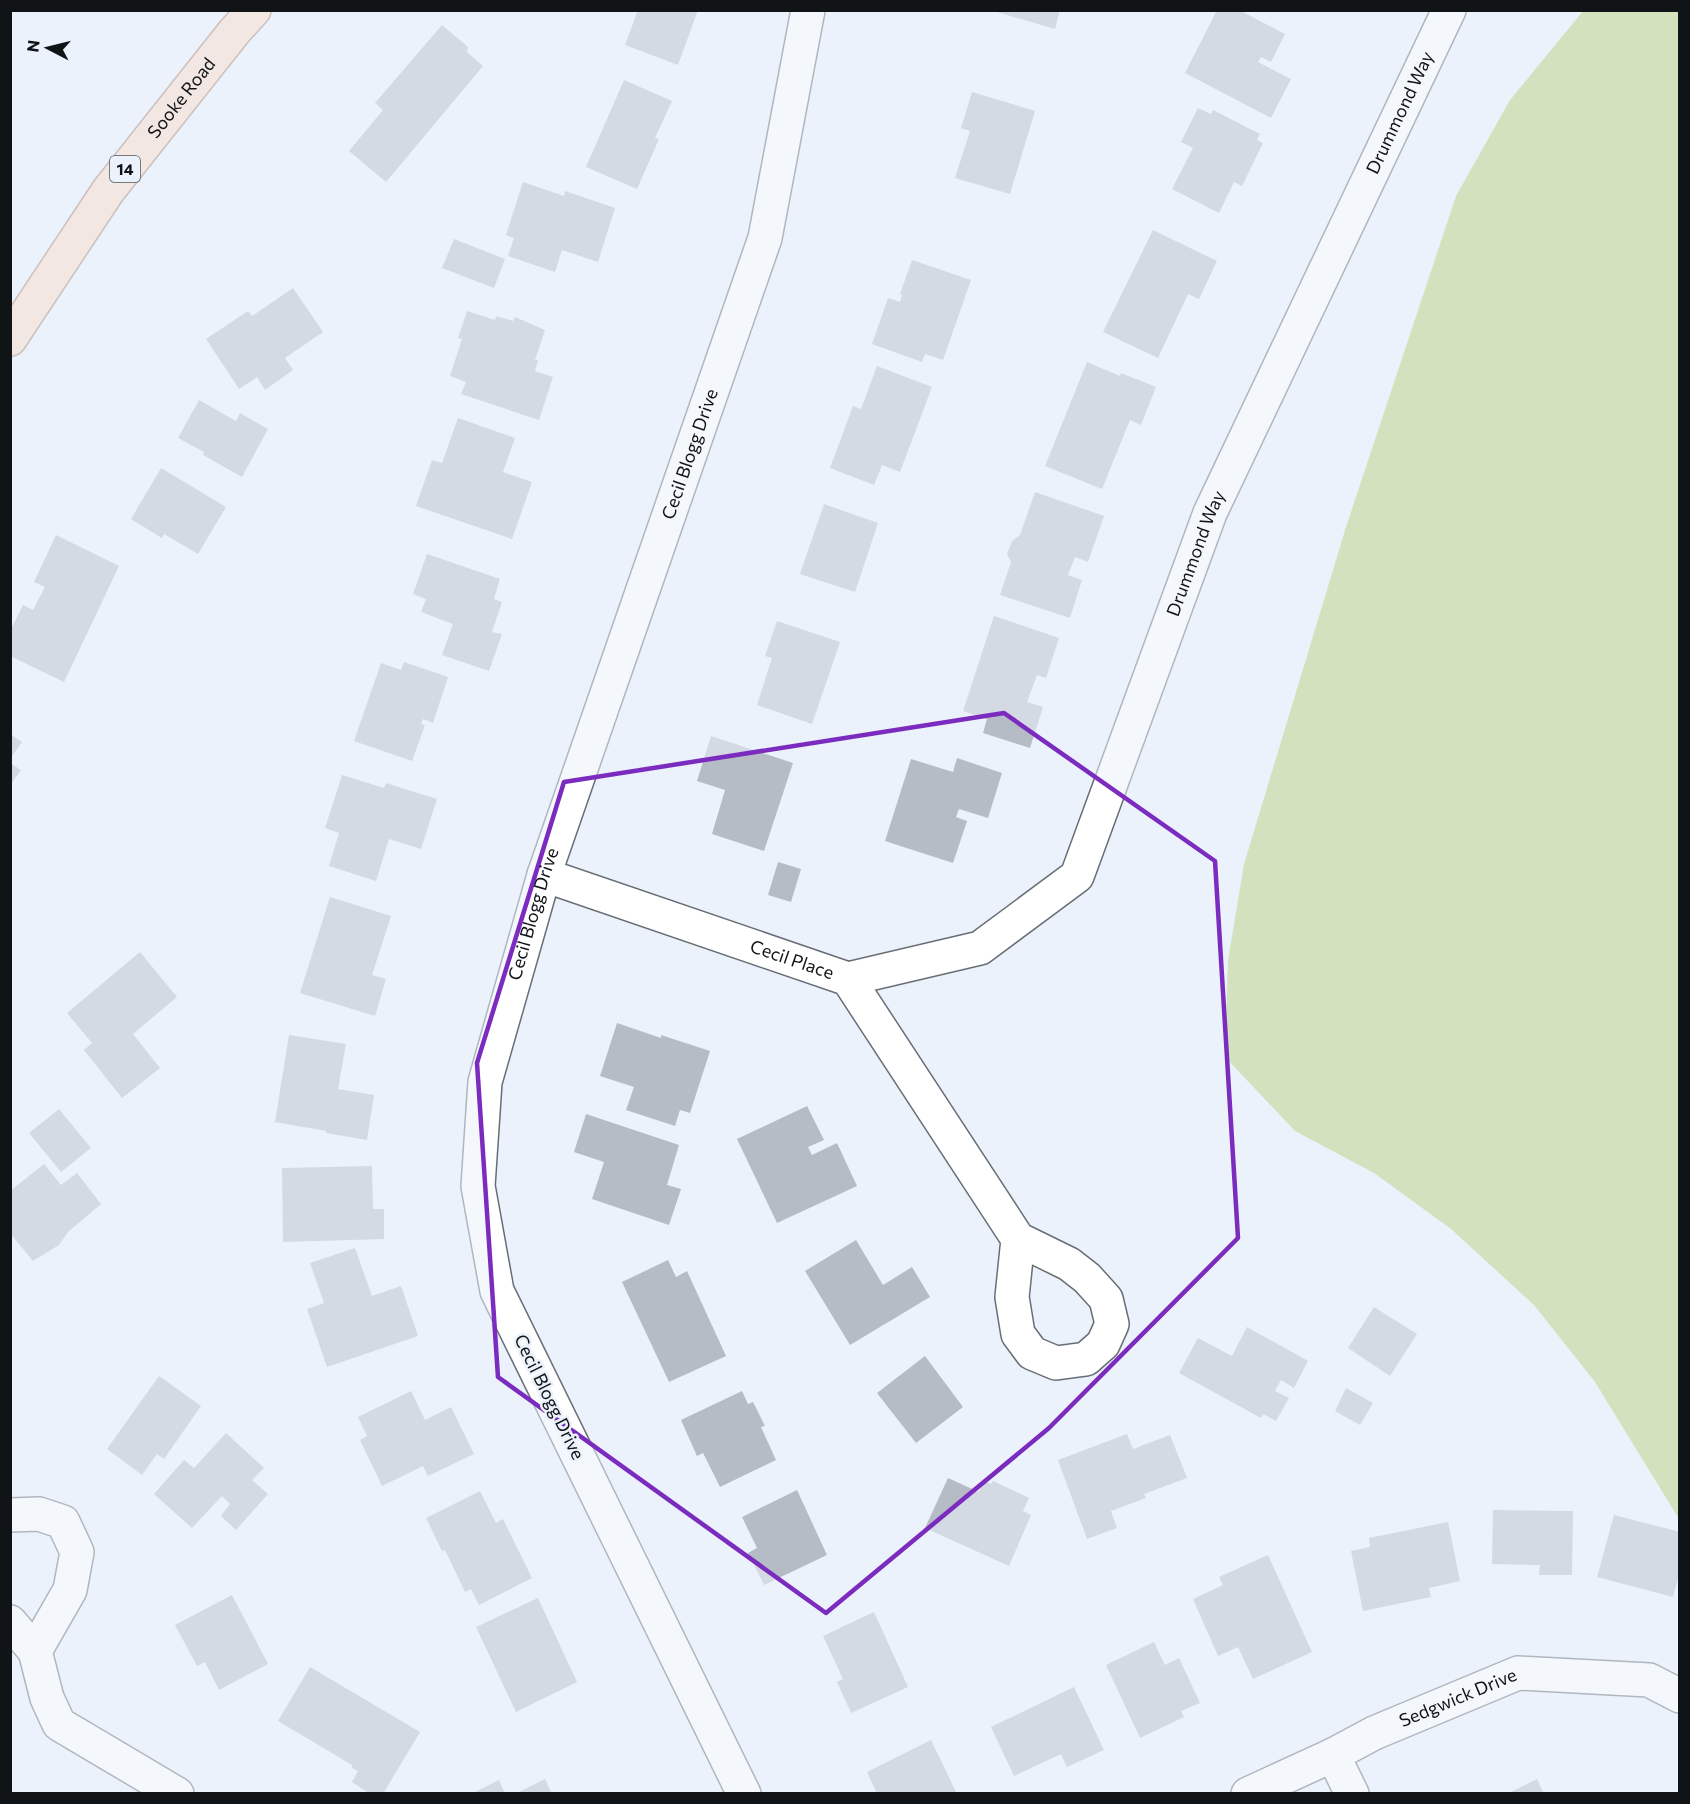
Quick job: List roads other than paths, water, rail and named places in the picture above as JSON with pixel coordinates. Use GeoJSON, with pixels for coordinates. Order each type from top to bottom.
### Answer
{"type":"FeatureCollection","features":[{"type":"Feature","properties":{"kind":"main road","name":"Sooke Road"},"geometry":{"type":"LineString","coordinates":[[10,339],[108,191],[254,10]]}},
{"type":"Feature","properties":{"kind":"street","name":"Cecil Blogg Drive"},"geometry":{"type":"LineString","coordinates":[[744,1794],[497,1291],[478,1186],[485,1082],[544,875],[765,238],[808,10]]}},
{"type":"Feature","properties":{"kind":"street","name":"Drummond Way"},"geometry":{"type":"LineString","coordinates":[[848,979],[980,948],[1077,876],[1210,513],[1449,10]]}},
{"type":"Feature","properties":{"kind":"street","name":"Cecil Place"},"geometry":{"type":"LineString","coordinates":[[544,875],[848,979],[1017,1239]]}},
{"type":"Feature","properties":{"kind":"street"},"geometry":{"type":"LineString","coordinates":[[10,1515],[39,1514],[63,1522],[77,1552],[70,1590],[35,1651]]}},
{"type":"Feature","properties":{"kind":"street"},"geometry":{"type":"LineString","coordinates":[[10,1622],[35,1651],[47,1698],[58,1724],[177,1794]]}},
{"type":"Feature","properties":{"kind":"street","name":"Sedgwick Drive"},"geometry":{"type":"LineString","coordinates":[[1248,1794],[1334,1755],[1374,1733],[1518,1673],[1649,1680],[1680,1696]]}},
{"type":"Feature","properties":{"kind":"street"},"geometry":{"type":"LineString","coordinates":[[1334,1755],[1352,1794]]}}]}
